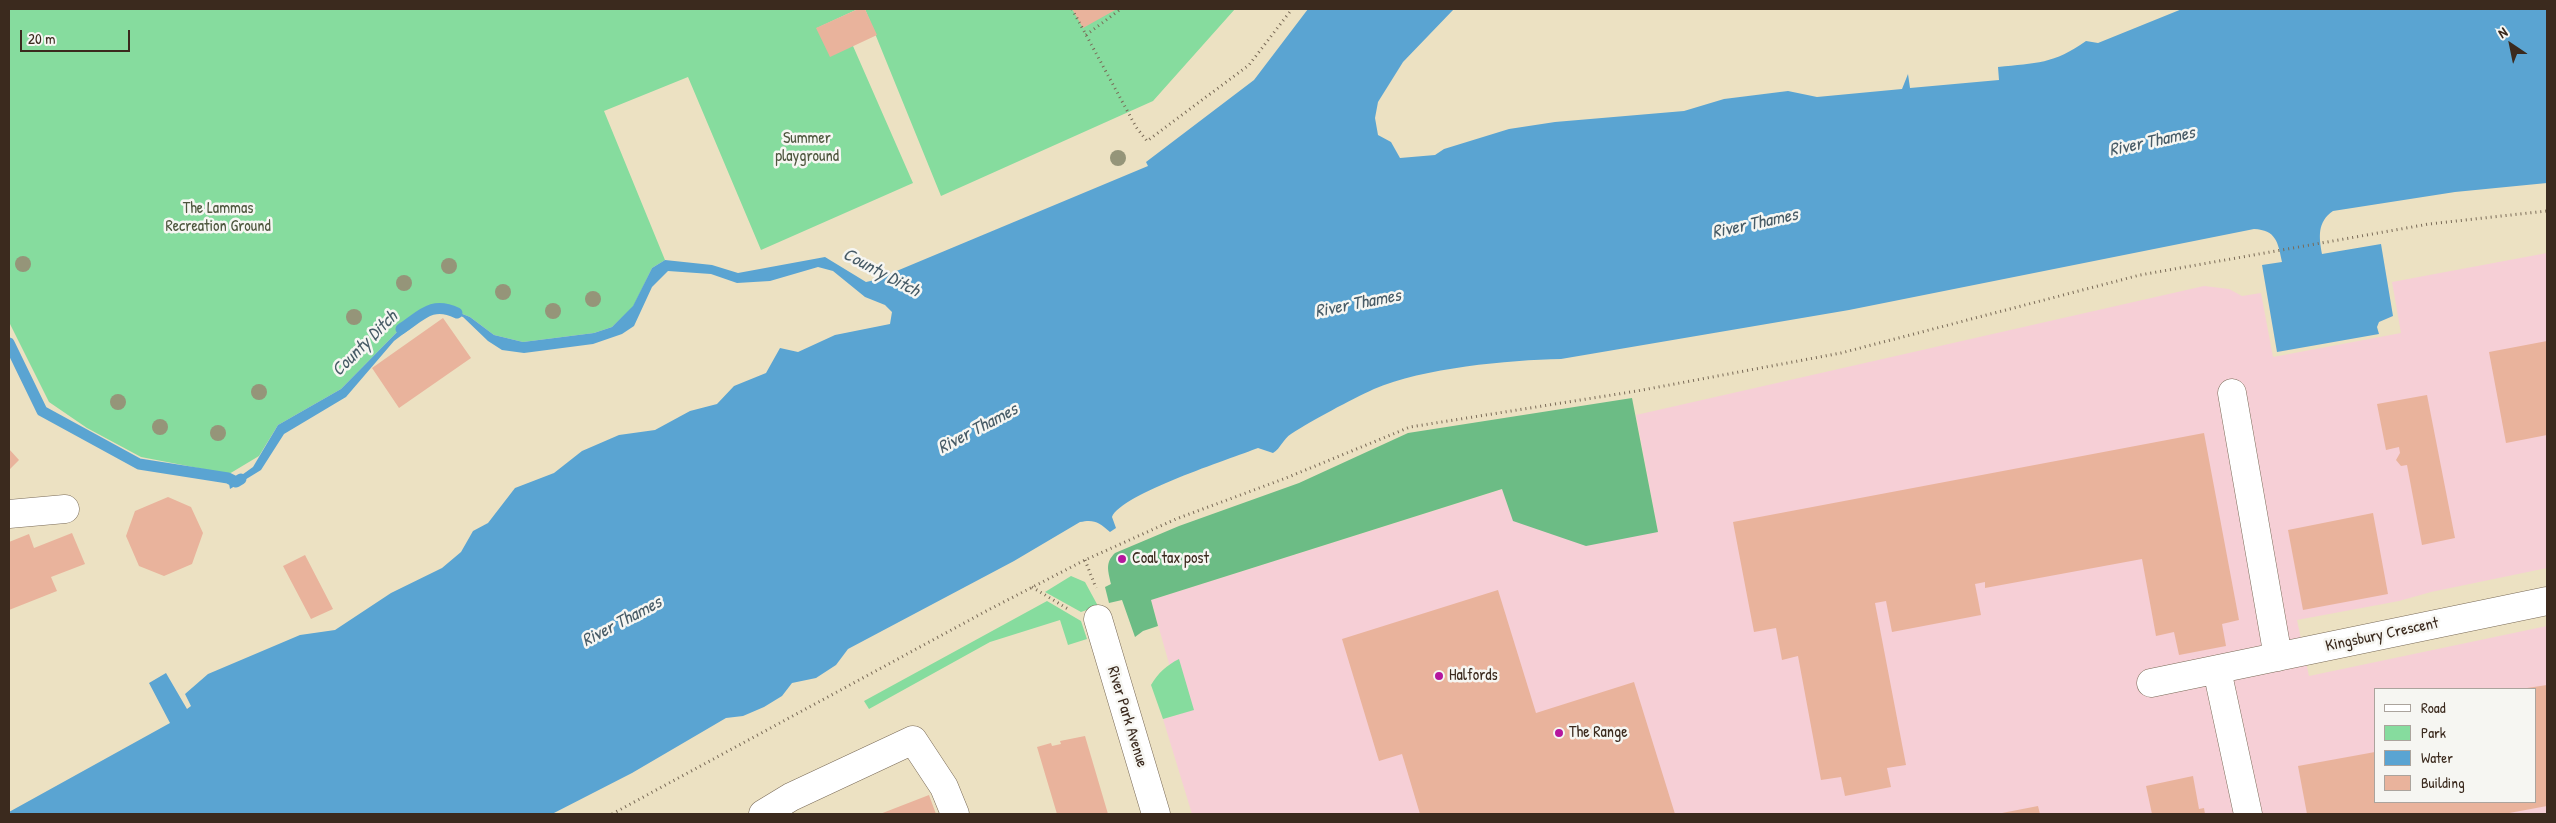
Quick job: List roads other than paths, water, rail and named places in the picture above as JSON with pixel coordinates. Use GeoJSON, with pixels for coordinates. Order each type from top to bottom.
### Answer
{"type":"FeatureCollection","features":[{"type":"Feature","properties":{"kind":"street"},"geometry":{"type":"LineString","coordinates":[[2232,394],[2278,657]]}},
{"type":"Feature","properties":{"kind":"street"},"geometry":{"type":"LineString","coordinates":[[9,514],[65,509]]}},
{"type":"Feature","properties":{"kind":"street","name":"Kingsbury Crescent"},"geometry":{"type":"LineString","coordinates":[[2151,683],[2547,601]]}},
{"type":"Feature","properties":{"kind":"street","name":"River Park Avenue"},"geometry":{"type":"LineString","coordinates":[[1086,615],[1156,814]]}},
{"type":"Feature","properties":{"kind":"street"},"geometry":{"type":"LineString","coordinates":[[2217,670],[2248,814]]}},
{"type":"Feature","properties":{"kind":"street"},"geometry":{"type":"LineString","coordinates":[[762,814],[790,797],[913,740],[944,787],[955,814]]}},
{"type":"Feature","properties":{"kind":"water","name":"River Thames"},"geometry":{"type":"Polygon","coordinates":[[[1308,9],[1454,9],[1403,62],[1378,102],[1375,118],[1378,135],[1391,142],[1400,158],[1435,155],[1444,149],[1509,129],[1555,122],[1684,111],[1724,99],[1788,91],[1817,97],[1902,89],[1908,74],[1910,88],[1999,80],[1998,67],[2034,63],[2054,58],[2075,49],[2086,41],[2098,43],[2182,9],[2547,9],[2547,183],[2455,192],[2333,211],[2324,220],[2320,230],[2322,254],[2381,244],[2393,316],[2379,322],[2377,327],[2379,334],[2277,352],[2262,265],[2282,262],[2275,238],[2267,232],[2254,229],[1849,310],[1561,359],[1466,366],[1394,382],[1343,404],[1310,423],[1288,436],[1273,453],[1258,448],[1178,478],[1135,498],[1120,508],[1112,517],[1116,528],[1110,532],[1096,522],[1080,522],[1014,561],[848,649],[836,665],[816,678],[792,683],[782,696],[764,707],[743,716],[726,718],[632,773],[552,814],[9,814],[9,812],[170,723],[149,683],[166,673],[187,709],[191,706],[185,694],[208,674],[300,635],[335,630],[391,593],[442,568],[461,552],[473,531],[488,523],[515,488],[554,473],[582,451],[619,435],[655,430],[690,411],[717,404],[734,386],[766,373],[780,348],[798,352],[835,335],[890,324],[892,312],[885,305],[865,297],[833,271],[818,267],[770,281],[737,283],[711,274],[668,271],[652,287],[634,326],[622,334],[593,344],[524,353],[502,350],[488,341],[463,317],[436,309],[394,341],[346,397],[284,434],[261,470],[230,489],[228,478],[239,477],[253,467],[278,425],[341,389],[399,330],[432,308],[445,307],[470,317],[494,335],[523,342],[594,333],[612,327],[633,306],[652,268],[665,260],[712,265],[738,273],[825,257],[866,282],[875,280],[1148,166],[1146,162],[1254,80],[1308,9]]]}},
{"type":"Feature","properties":{"kind":"waterway","name":"County Ditch"},"geometry":{"type":"LineString","coordinates":[[401,329],[421,315],[434,309],[441,308],[457,313]]}},
{"type":"Feature","properties":{"kind":"waterway","name":"County Ditch"},"geometry":{"type":"LineString","coordinates":[[9,343],[42,411],[139,464],[228,478],[236,482],[241,479]]}},
{"type":"Feature","properties":{"kind":"place","name":"Coal tax post"},"geometry":{"type":"Point","coordinates":[1122,559]}},
{"type":"Feature","properties":{"kind":"place","name":"Halfords"},"geometry":{"type":"Point","coordinates":[1439,676]}},
{"type":"Feature","properties":{"kind":"place","name":"The Range"},"geometry":{"type":"Point","coordinates":[1559,733]}},
{"type":"Feature","properties":{"kind":"park label","name":"Summer playground"},"geometry":{"type":"Point","coordinates":[807,148]}},
{"type":"Feature","properties":{"kind":"park label","name":"The Lammas Recreation Ground"},"geometry":{"type":"Point","coordinates":[218,218]}}]}
